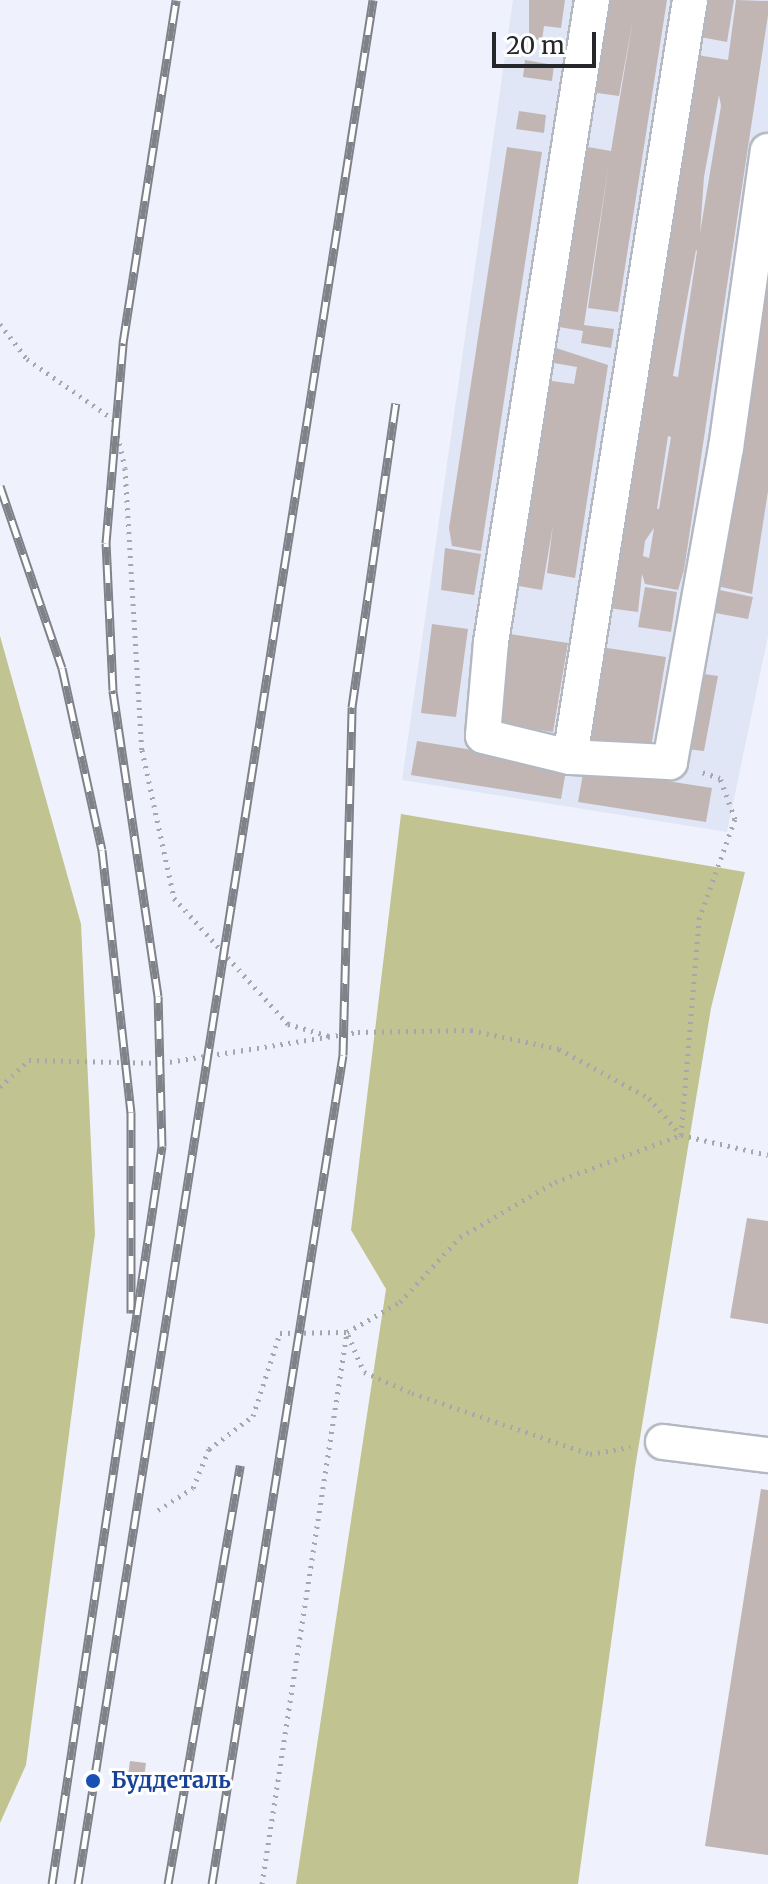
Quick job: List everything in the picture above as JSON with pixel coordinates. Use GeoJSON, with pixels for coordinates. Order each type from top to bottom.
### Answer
{"type":"FeatureCollection","features":[{"type":"Feature","properties":{"kind":"lane"},"geometry":{"type":"LineString","coordinates":[[592,0],[491,642],[483,736],[570,757],[670,762],[726,448],[768,151]]}},
{"type":"Feature","properties":{"kind":"lane"},"geometry":{"type":"LineString","coordinates":[[570,757],[690,0]]}},
{"type":"Feature","properties":{"kind":"lane"},"geometry":{"type":"LineString","coordinates":[[663,1442],[768,1455]]}},
{"type":"Feature","properties":{"kind":"path"},"geometry":{"type":"LineString","coordinates":[[0,324],[27,359],[114,420],[125,468],[142,750],[174,898],[288,1024],[333,1037]]}},
{"type":"Feature","properties":{"kind":"path"},"geometry":{"type":"LineString","coordinates":[[670,762],[720,778],[735,819],[699,919],[681,1135]]}},
{"type":"Feature","properties":{"kind":"path"},"geometry":{"type":"LineString","coordinates":[[0,1087],[29,1060],[162,1063],[333,1037],[471,1030],[559,1049],[649,1098],[681,1135]]}},
{"type":"Feature","properties":{"kind":"path"},"geometry":{"type":"LineString","coordinates":[[158,1510],[193,1488],[209,1449],[253,1416],[280,1333],[347,1332],[400,1302],[460,1237],[555,1182],[681,1135],[768,1155]]}},
{"type":"Feature","properties":{"kind":"path"},"geometry":{"type":"LineString","coordinates":[[347,1332],[364,1372],[427,1398],[590,1454],[663,1442]]}},
{"type":"Feature","properties":{"kind":"path"},"geometry":{"type":"LineString","coordinates":[[262,1884],[347,1332]]}},
{"type":"Feature","properties":{"kind":"shaded area"},"geometry":{"type":"Polygon","coordinates":[[[513,0],[768,0],[768,636],[727,832],[402,780],[513,0]]]}},
{"type":"Feature","properties":{"kind":"green space"},"geometry":{"type":"Polygon","coordinates":[[[0,636],[81,924],[95,1234],[26,1765],[0,1823],[0,636]]]}},
{"type":"Feature","properties":{"kind":"green space"},"geometry":{"type":"Polygon","coordinates":[[[401,814],[745,872],[711,1008],[635,1468],[578,1884],[296,1884],[386,1289],[351,1230],[401,814]]]}},
{"type":"Feature","properties":{"kind":"building"},"geometry":{"type":"Polygon","coordinates":[[[529,0],[565,0],[561,28],[544,26],[542,40],[529,39],[529,0]]]}},
{"type":"Feature","properties":{"kind":"building"},"geometry":{"type":"Polygon","coordinates":[[[605,0],[667,0],[618,312],[588,308],[609,162],[584,325],[614,329],[611,348],[581,343],[583,331],[553,326],[582,146],[611,151],[633,19],[619,96],[590,92],[605,0]]]}},
{"type":"Feature","properties":{"kind":"building"},"geometry":{"type":"Polygon","coordinates":[[[706,0],[734,0],[727,42],[700,37],[706,0]]]}},
{"type":"Feature","properties":{"kind":"building"},"geometry":{"type":"Polygon","coordinates":[[[736,0],[768,1],[684,570],[678,590],[645,584],[642,574],[638,612],[608,608],[697,55],[728,60],[736,0]],[[719,95],[704,177],[700,233],[721,106],[719,95]],[[696,250],[673,376],[678,377],[696,250]],[[668,436],[657,509],[671,437],[668,436]],[[654,528],[645,541],[643,556],[649,558],[654,528]]]}},
{"type":"Feature","properties":{"kind":"building"},"geometry":{"type":"Polygon","coordinates":[[[525,60],[554,65],[552,81],[523,77],[525,60]]]}},
{"type":"Feature","properties":{"kind":"building"},"geometry":{"type":"Polygon","coordinates":[[[519,111],[546,115],[544,133],[516,129],[519,111]]]}},
{"type":"Feature","properties":{"kind":"building"},"geometry":{"type":"Polygon","coordinates":[[[507,147],[542,152],[481,551],[452,546],[449,528],[507,147]]]}},
{"type":"Feature","properties":{"kind":"building"},"geometry":{"type":"Polygon","coordinates":[[[768,251],[768,491],[752,594],[713,585],[768,251]]]}},
{"type":"Feature","properties":{"kind":"building"},"geometry":{"type":"Polygon","coordinates":[[[550,346],[608,365],[575,578],[547,573],[553,525],[542,590],[513,585],[545,380],[574,384],[577,367],[548,362],[550,346]]]}},
{"type":"Feature","properties":{"kind":"building"},"geometry":{"type":"Polygon","coordinates":[[[445,548],[481,554],[474,595],[441,590],[445,548]]]}},
{"type":"Feature","properties":{"kind":"building"},"geometry":{"type":"Polygon","coordinates":[[[645,587],[677,592],[671,632],[638,627],[645,587]]]}},
{"type":"Feature","properties":{"kind":"building"},"geometry":{"type":"Polygon","coordinates":[[[715,589],[753,597],[748,619],[710,612],[715,589]]]}},
{"type":"Feature","properties":{"kind":"building"},"geometry":{"type":"Polygon","coordinates":[[[432,624],[468,629],[456,717],[421,713],[432,624]]]}},
{"type":"Feature","properties":{"kind":"building"},"geometry":{"type":"Polygon","coordinates":[[[504,633],[568,643],[553,732],[489,722],[504,633]]]}},
{"type":"Feature","properties":{"kind":"building"},"geometry":{"type":"Polygon","coordinates":[[[601,647],[666,657],[651,748],[586,738],[601,647]]]}},
{"type":"Feature","properties":{"kind":"building"},"geometry":{"type":"Polygon","coordinates":[[[697,673],[718,676],[704,751],[686,749],[697,673]]]}},
{"type":"Feature","properties":{"kind":"building"},"geometry":{"type":"Polygon","coordinates":[[[417,741],[567,765],[561,799],[411,775],[417,741]]]}},
{"type":"Feature","properties":{"kind":"building"},"geometry":{"type":"Polygon","coordinates":[[[584,768],[712,788],[706,822],[578,802],[584,768]]]}},
{"type":"Feature","properties":{"kind":"building"},"geometry":{"type":"Polygon","coordinates":[[[747,1218],[768,1221],[768,1324],[730,1318],[747,1218]]]}},
{"type":"Feature","properties":{"kind":"building"},"geometry":{"type":"Polygon","coordinates":[[[761,1489],[768,1490],[768,1855],[705,1846],[761,1489]]]}},
{"type":"Feature","properties":{"kind":"building"},"geometry":{"type":"Polygon","coordinates":[[[130,1761],[146,1763],[142,1793],[126,1791],[130,1761]]]}},
{"type":"Feature","properties":{"kind":"railway"},"geometry":{"type":"LineString","coordinates":[[52,1884],[162,1146],[158,996],[113,690],[106,543],[123,343],[176,0]]}},
{"type":"Feature","properties":{"kind":"railway"},"geometry":{"type":"LineString","coordinates":[[78,1884],[373,0]]}},
{"type":"Feature","properties":{"kind":"railway"},"geometry":{"type":"LineString","coordinates":[[212,1884],[343,1055],[352,707],[396,403]]}},
{"type":"Feature","properties":{"kind":"railway"},"geometry":{"type":"LineString","coordinates":[[0,486],[62,668],[102,850],[131,1112],[131,1313]]}},
{"type":"Feature","properties":{"kind":"railway"},"geometry":{"type":"LineString","coordinates":[[168,1884],[240,1465]]}},
{"type":"Feature","properties":{"kind":"place","name":"Буддеталь"},"geometry":{"type":"Point","coordinates":[93,1781]}}]}
